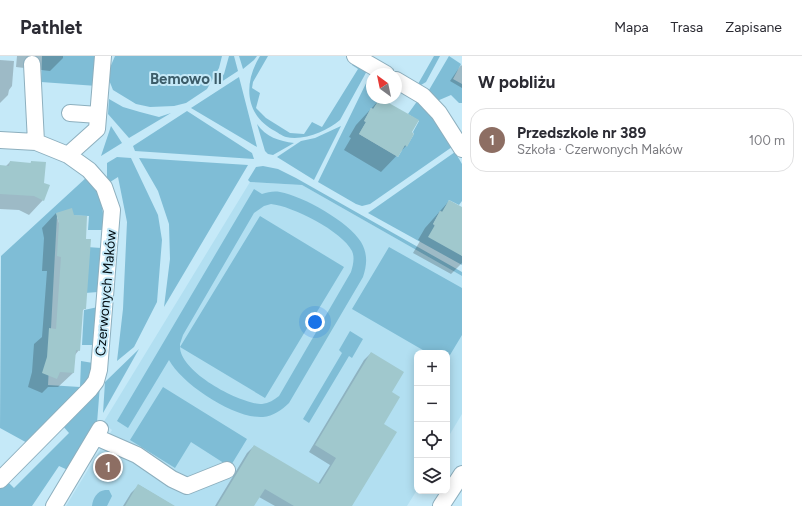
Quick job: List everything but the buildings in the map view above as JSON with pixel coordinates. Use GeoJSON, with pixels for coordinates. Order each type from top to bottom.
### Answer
{"type":"FeatureCollection","features":[{"type":"Feature","properties":{"kind":"street"},"geometry":{"type":"LineString","coordinates":[[68,155],[97,130],[103,56]]}},
{"type":"Feature","properties":{"kind":"street"},"geometry":{"type":"LineString","coordinates":[[355,56],[376,68]]}},
{"type":"Feature","properties":{"kind":"street"},"geometry":{"type":"LineString","coordinates":[[32,64],[36,142]]}},
{"type":"Feature","properties":{"kind":"street"},"geometry":{"type":"LineString","coordinates":[[402,84],[423,96],[439,113],[462,149]]}},
{"type":"Feature","properties":{"kind":"street"},"geometry":{"type":"LineString","coordinates":[[70,113],[98,115]]}},
{"type":"Feature","properties":{"kind":"street","name":"Czerwonych Maków"},"geometry":{"type":"LineString","coordinates":[[0,140],[36,142],[68,155],[89,170],[104,187],[112,210],[99,370],[96,381],[90,389],[0,480]]}},
{"type":"Feature","properties":{"kind":"street"},"geometry":{"type":"LineString","coordinates":[[54,506],[98,433],[137,455],[172,479],[187,486],[227,470]]}},
{"type":"Feature","properties":{"kind":"street"},"geometry":{"type":"LineString","coordinates":[[441,506],[461,478]]}},
{"type":"Feature","properties":{"kind":"shaded area"},"geometry":{"type":"Polygon","coordinates":[[[42,56],[99,56],[97,86],[41,82],[42,56]]]}},
{"type":"Feature","properties":{"kind":"shaded area"},"geometry":{"type":"Polygon","coordinates":[[[115,56],[222,56],[219,68],[207,89],[186,103],[174,106],[150,107],[136,104],[113,90],[109,80],[109,70],[115,56]]]}},
{"type":"Feature","properties":{"kind":"shaded area"},"geometry":{"type":"Polygon","coordinates":[[[229,56],[234,56],[238,71],[215,86],[224,74],[229,56]]]}},
{"type":"Feature","properties":{"kind":"shaded area"},"geometry":{"type":"Polygon","coordinates":[[[239,56],[257,56],[243,69],[239,56]]]}},
{"type":"Feature","properties":{"kind":"shaded area"},"geometry":{"type":"Polygon","coordinates":[[[260,56],[268,56],[253,82],[252,88],[260,93],[256,108],[266,118],[290,133],[304,134],[312,122],[322,127],[358,69],[352,65],[355,62],[366,68],[366,73],[340,120],[329,128],[315,134],[300,138],[293,138],[283,136],[273,130],[263,123],[256,115],[252,106],[249,86],[255,66],[260,56]]]}},
{"type":"Feature","properties":{"kind":"shaded area"},"geometry":{"type":"Polygon","coordinates":[[[434,56],[440,56],[426,82],[421,85],[418,84],[434,56]]]}},
{"type":"Feature","properties":{"kind":"shaded area"},"geometry":{"type":"Polygon","coordinates":[[[449,56],[461,64],[453,79],[462,84],[462,103],[459,103],[451,95],[437,101],[429,90],[449,56]]]}},
{"type":"Feature","properties":{"kind":"shaded area"},"geometry":{"type":"Polygon","coordinates":[[[239,77],[257,147],[191,108],[239,77]]]}},
{"type":"Feature","properties":{"kind":"shaded area"},"geometry":{"type":"Polygon","coordinates":[[[366,83],[366,104],[377,104],[374,109],[371,108],[364,121],[366,122],[359,134],[398,157],[414,134],[413,132],[419,121],[408,114],[418,100],[431,114],[452,147],[370,204],[362,206],[356,204],[318,182],[366,83]]]}},
{"type":"Feature","properties":{"kind":"shaded area"},"geometry":{"type":"Polygon","coordinates":[[[109,99],[123,107],[159,117],[171,113],[129,138],[108,114],[109,99]]]}},
{"type":"Feature","properties":{"kind":"shaded area"},"geometry":{"type":"Polygon","coordinates":[[[187,111],[252,153],[254,159],[135,151],[133,146],[187,111]]]}},
{"type":"Feature","properties":{"kind":"shaded area"},"geometry":{"type":"Polygon","coordinates":[[[257,124],[264,132],[273,138],[294,143],[273,155],[268,154],[265,151],[257,124]]]}},
{"type":"Feature","properties":{"kind":"shaded area"},"geometry":{"type":"Polygon","coordinates":[[[111,126],[122,143],[101,156],[111,126]]]}},
{"type":"Feature","properties":{"kind":"shaded area"},"geometry":{"type":"Polygon","coordinates":[[[341,126],[314,180],[277,157],[301,141],[315,138],[341,126]]]}},
{"type":"Feature","properties":{"kind":"shaded area"},"geometry":{"type":"Polygon","coordinates":[[[455,152],[462,164],[462,201],[459,205],[449,200],[443,212],[440,211],[433,224],[462,256],[462,265],[368,213],[455,152]]]}},
{"type":"Feature","properties":{"kind":"shaded area"},"geometry":{"type":"Polygon","coordinates":[[[117,157],[131,158],[158,215],[162,240],[157,302],[134,347],[117,361],[123,309],[127,222],[118,177],[107,184],[107,163],[117,157]]]}},
{"type":"Feature","properties":{"kind":"shaded area"},"geometry":{"type":"Polygon","coordinates":[[[139,158],[248,165],[164,307],[170,259],[169,224],[158,191],[139,158]]]}},
{"type":"Feature","properties":{"kind":"shaded area"},"geometry":{"type":"Polygon","coordinates":[[[263,166],[278,169],[296,178],[462,272],[462,276],[302,185],[250,182],[248,180],[256,167],[263,166]]]}},
{"type":"Feature","properties":{"kind":"shaded area"},"geometry":{"type":"Polygon","coordinates":[[[88,176],[99,192],[103,213],[104,230],[88,230],[89,216],[57,215],[48,385],[80,387],[81,361],[93,363],[87,386],[31,445],[0,428],[1,256],[88,176]]]}},
{"type":"Feature","properties":{"kind":"shaded area"},"geometry":{"type":"Polygon","coordinates":[[[250,182],[302,185],[462,276],[462,414],[450,434],[450,350],[414,350],[414,494],[407,506],[66,506],[112,430],[103,423],[250,182]]]}},
{"type":"Feature","properties":{"kind":"shaded area"},"geometry":{"type":"Polygon","coordinates":[[[254,189],[262,194],[269,192],[280,192],[290,194],[313,204],[336,218],[355,234],[365,251],[366,260],[363,277],[289,403],[283,408],[274,414],[263,417],[251,416],[238,412],[224,406],[197,389],[185,379],[169,360],[128,428],[117,421],[254,189]],[[271,204],[264,206],[254,213],[183,335],[180,344],[183,357],[190,366],[200,376],[213,385],[226,393],[252,403],[262,404],[271,401],[279,396],[351,272],[354,259],[352,251],[347,243],[328,228],[303,214],[271,204]]]}},
{"type":"Feature","properties":{"kind":"shaded area"},"geometry":{"type":"Polygon","coordinates":[[[260,216],[344,267],[265,398],[180,347],[260,216]]]}},
{"type":"Feature","properties":{"kind":"shaded area"},"geometry":{"type":"Polygon","coordinates":[[[87,247],[101,248],[98,292],[85,293],[87,247]]]}},
{"type":"Feature","properties":{"kind":"shaded area"},"geometry":{"type":"Polygon","coordinates":[[[389,247],[462,288],[462,335],[450,355],[450,350],[423,350],[352,309],[389,247]]]}},
{"type":"Feature","properties":{"kind":"shaded area"},"geometry":{"type":"Polygon","coordinates":[[[98,307],[94,345],[82,345],[84,310],[98,307]]]}},
{"type":"Feature","properties":{"kind":"shaded area"},"geometry":{"type":"Polygon","coordinates":[[[350,331],[363,339],[352,358],[349,356],[309,423],[303,419],[342,353],[339,350],[350,331]]]}},
{"type":"Feature","properties":{"kind":"shaded area"},"geometry":{"type":"Polygon","coordinates":[[[139,349],[103,413],[105,382],[139,349]]]}},
{"type":"Feature","properties":{"kind":"shaded area"},"geometry":{"type":"Polygon","coordinates":[[[100,385],[97,423],[70,471],[59,466],[32,506],[0,506],[0,487],[7,481],[14,488],[69,433],[62,425],[100,385]]]}},
{"type":"Feature","properties":{"kind":"shaded area"},"geometry":{"type":"Polygon","coordinates":[[[163,387],[247,439],[230,467],[191,442],[175,468],[130,440],[163,387]]]}},
{"type":"Feature","properties":{"kind":"shaded area"},"geometry":{"type":"Polygon","coordinates":[[[105,490],[109,490],[112,496],[107,506],[92,506],[96,495],[105,490]]]}},
{"type":"Feature","properties":{"kind":"place","name":"Przedszkole nr 389"},"geometry":{"type":"Point","coordinates":[108,467]}},
{"type":"Feature","properties":{"kind":"district","name":"Bemowo II"},"geometry":{"type":"Point","coordinates":[186,79]}}]}
